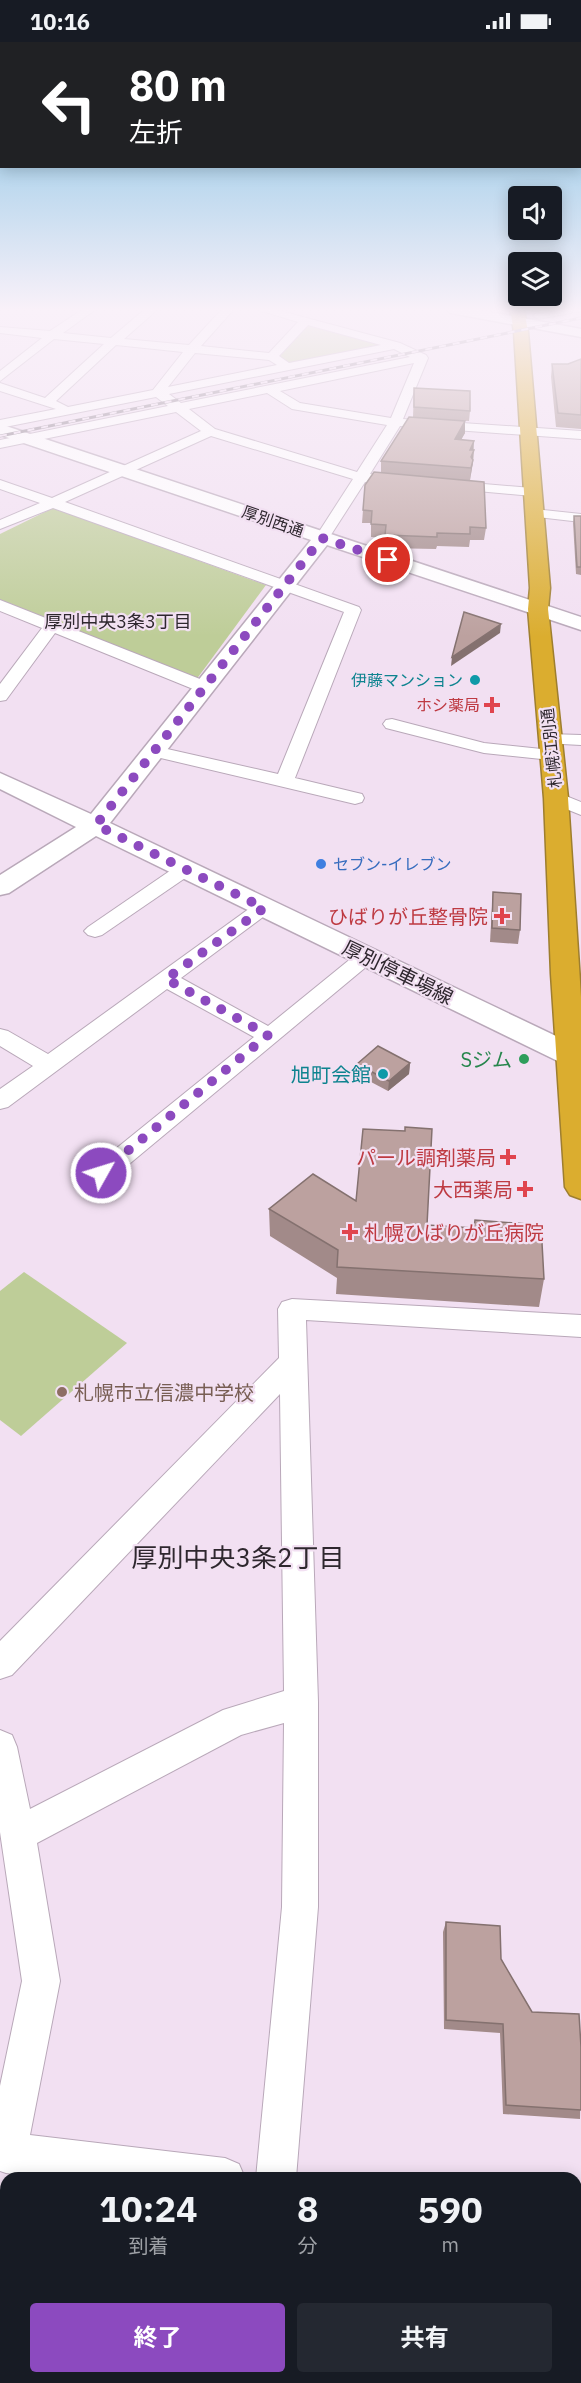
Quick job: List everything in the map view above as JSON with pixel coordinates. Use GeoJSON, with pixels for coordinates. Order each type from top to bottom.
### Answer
{"type":"FeatureCollection","features":[{"type":"Feature","properties":{"kind":"highway","name":"札幌江別通"},"geometry":{"type":"LineString","coordinates":[[526,418],[540,588],[538,609],[573,971],[581,1187]]}},
{"type":"Feature","properties":{"kind":"street"},"geometry":{"type":"LineString","coordinates":[[0,424],[29,418]]}},
{"type":"Feature","properties":{"kind":"street"},"geometry":{"type":"LineString","coordinates":[[0,444],[124,418]]}},
{"type":"Feature","properties":{"kind":"street"},"geometry":{"type":"LineString","coordinates":[[192,418],[210,432],[361,477],[418,482]]}},
{"type":"Feature","properties":{"kind":"street"},"geometry":{"type":"LineString","coordinates":[[368,418],[396,423],[581,435]]}},
{"type":"Feature","properties":{"kind":"street"},"geometry":{"type":"LineString","coordinates":[[0,887],[96,825],[322,538],[398,418]]}},
{"type":"Feature","properties":{"kind":"street","name":"厚別西通"},"geometry":{"type":"LineString","coordinates":[[0,429],[581,624]]}},
{"type":"Feature","properties":{"kind":"street"},"geometry":{"type":"LineString","coordinates":[[0,525],[127,471],[210,432]]}},
{"type":"Feature","properties":{"kind":"street"},"geometry":{"type":"LineString","coordinates":[[0,484],[353,609],[285,782]]}},
{"type":"Feature","properties":{"kind":"street"},"geometry":{"type":"LineString","coordinates":[[441,484],[533,502],[581,518]]}},
{"type":"Feature","properties":{"kind":"street"},"geometry":{"type":"LineString","coordinates":[[0,605],[204,687]]}},
{"type":"Feature","properties":{"kind":"street"},"geometry":{"type":"LineString","coordinates":[[0,696],[52,626]]}},
{"type":"Feature","properties":{"kind":"street"},"geometry":{"type":"LineString","coordinates":[[392,724],[484,748],[550,747],[581,741]]}},
{"type":"Feature","properties":{"kind":"street"},"geometry":{"type":"LineString","coordinates":[[154,751],[355,798]]}},
{"type":"Feature","properties":{"kind":"street","name":"厚別停車場線"},"geometry":{"type":"LineString","coordinates":[[0,780],[576,1058]]}},
{"type":"Feature","properties":{"kind":"street"},"geometry":{"type":"LineString","coordinates":[[556,798],[581,808]]}},
{"type":"Feature","properties":{"kind":"street"},"geometry":{"type":"LineString","coordinates":[[95,931],[184,870]]}},
{"type":"Feature","properties":{"kind":"street"},"geometry":{"type":"LineString","coordinates":[[0,1101],[264,908]]}},
{"type":"Feature","properties":{"kind":"street"},"geometry":{"type":"LineString","coordinates":[[101,1173],[268,1035],[367,957]]}},
{"type":"Feature","properties":{"kind":"street"},"geometry":{"type":"LineString","coordinates":[[166,979],[268,1035]]}},
{"type":"Feature","properties":{"kind":"street"},"geometry":{"type":"LineString","coordinates":[[0,1036],[50,1065]]}},
{"type":"Feature","properties":{"kind":"street"},"geometry":{"type":"LineString","coordinates":[[277,2172],[300,1907],[301,1702],[292,1309],[581,1326]]}},
{"type":"Feature","properties":{"kind":"street"},"geometry":{"type":"LineString","coordinates":[[0,1664],[294,1361]]}},
{"type":"Feature","properties":{"kind":"street"},"geometry":{"type":"LineString","coordinates":[[18,1834],[235,1721],[301,1702]]}},
{"type":"Feature","properties":{"kind":"street"},"geometry":{"type":"LineString","coordinates":[[0,1747],[18,1834],[41,1981],[6,2153],[172,2172]]}},
{"type":"Feature","properties":{"kind":"green space"},"geometry":{"type":"Polygon","coordinates":[[[53,508],[266,585],[196,680],[0,602],[0,534],[53,508]]]}},
{"type":"Feature","properties":{"kind":"green space"},"geometry":{"type":"Polygon","coordinates":[[[24,1272],[127,1343],[21,1436],[0,1420],[0,1291],[24,1272]]]}},
{"type":"Feature","properties":{"kind":"building"},"geometry":{"type":"Polygon","coordinates":[[[408,418],[465,421],[455,439],[474,441],[470,450],[474,450],[471,457],[473,460],[471,468],[381,461],[408,418]]]}},
{"type":"Feature","properties":{"kind":"building"},"geometry":{"type":"Polygon","coordinates":[[[374,472],[484,482],[486,528],[470,527],[470,534],[437,533],[437,537],[385,535],[386,525],[371,524],[372,511],[363,510],[365,485],[374,472]]]}},
{"type":"Feature","properties":{"kind":"building"},"geometry":{"type":"Polygon","coordinates":[[[574,516],[581,516],[581,567],[577,567],[574,516]]]}},
{"type":"Feature","properties":{"kind":"building"},"geometry":{"type":"Polygon","coordinates":[[[464,612],[501,624],[452,657],[464,612]]]}},
{"type":"Feature","properties":{"kind":"building"},"geometry":{"type":"Polygon","coordinates":[[[493,892],[521,894],[520,930],[492,928],[493,892]]]}},
{"type":"Feature","properties":{"kind":"building"},"geometry":{"type":"Polygon","coordinates":[[[378,1046],[410,1063],[389,1081],[357,1064],[378,1046]]]}},
{"type":"Feature","properties":{"kind":"building","name":"札幌ひばりが丘病院"},"geometry":{"type":"Polygon","coordinates":[[[405,1127],[432,1129],[427,1225],[474,1228],[475,1220],[541,1225],[544,1279],[337,1267],[338,1250],[269,1209],[313,1174],[356,1201],[363,1129],[405,1131],[405,1127]]]}},
{"type":"Feature","properties":{"kind":"building"},"geometry":{"type":"Polygon","coordinates":[[[446,1922],[500,1926],[501,1959],[532,2012],[579,2014],[581,2110],[506,2105],[503,2024],[446,2020],[446,1922]]]}},
{"type":"Feature","properties":{"kind":"railway"},"geometry":{"type":"LineString","coordinates":[[0,436],[87,418]]}},
{"type":"Feature","properties":{"kind":"place","name":"伊藤マンション"},"geometry":{"type":"Point","coordinates":[475,680]}},
{"type":"Feature","properties":{"kind":"place","name":"ホシ薬局"},"geometry":{"type":"Point","coordinates":[492,705]}},
{"type":"Feature","properties":{"kind":"place","name":"セブン-イレブン"},"geometry":{"type":"Point","coordinates":[321,864]}},
{"type":"Feature","properties":{"kind":"place","name":"ひばりが丘整骨院"},"geometry":{"type":"Point","coordinates":[502,916]}},
{"type":"Feature","properties":{"kind":"place","name":"Sジム"},"geometry":{"type":"Point","coordinates":[524,1059]}},
{"type":"Feature","properties":{"kind":"place","name":"旭町会館"},"geometry":{"type":"Point","coordinates":[383,1074]}},
{"type":"Feature","properties":{"kind":"place","name":"パール調剤薬局"},"geometry":{"type":"Point","coordinates":[508,1157]}},
{"type":"Feature","properties":{"kind":"place","name":"大西薬局"},"geometry":{"type":"Point","coordinates":[525,1189]}},
{"type":"Feature","properties":{"kind":"place","name":"札幌ひばりが丘病院"},"geometry":{"type":"Point","coordinates":[350,1232]}},
{"type":"Feature","properties":{"kind":"place","name":"札幌市立信濃中学校"},"geometry":{"type":"Point","coordinates":[62,1392]}},
{"type":"Feature","properties":{"kind":"district","name":"厚別中央3条3丁目"},"geometry":{"type":"Point","coordinates":[118,621]}},
{"type":"Feature","properties":{"kind":"district","name":"厚別中央3条2丁目"},"geometry":{"type":"Point","coordinates":[238,1557]}},
{"type":"Feature","properties":{"kind":"route"},"geometry":{"type":"LineString","coordinates":[[101,1173],[268,1035],[166,979],[264,908],[96,825],[322,538],[388,560]]}}]}
